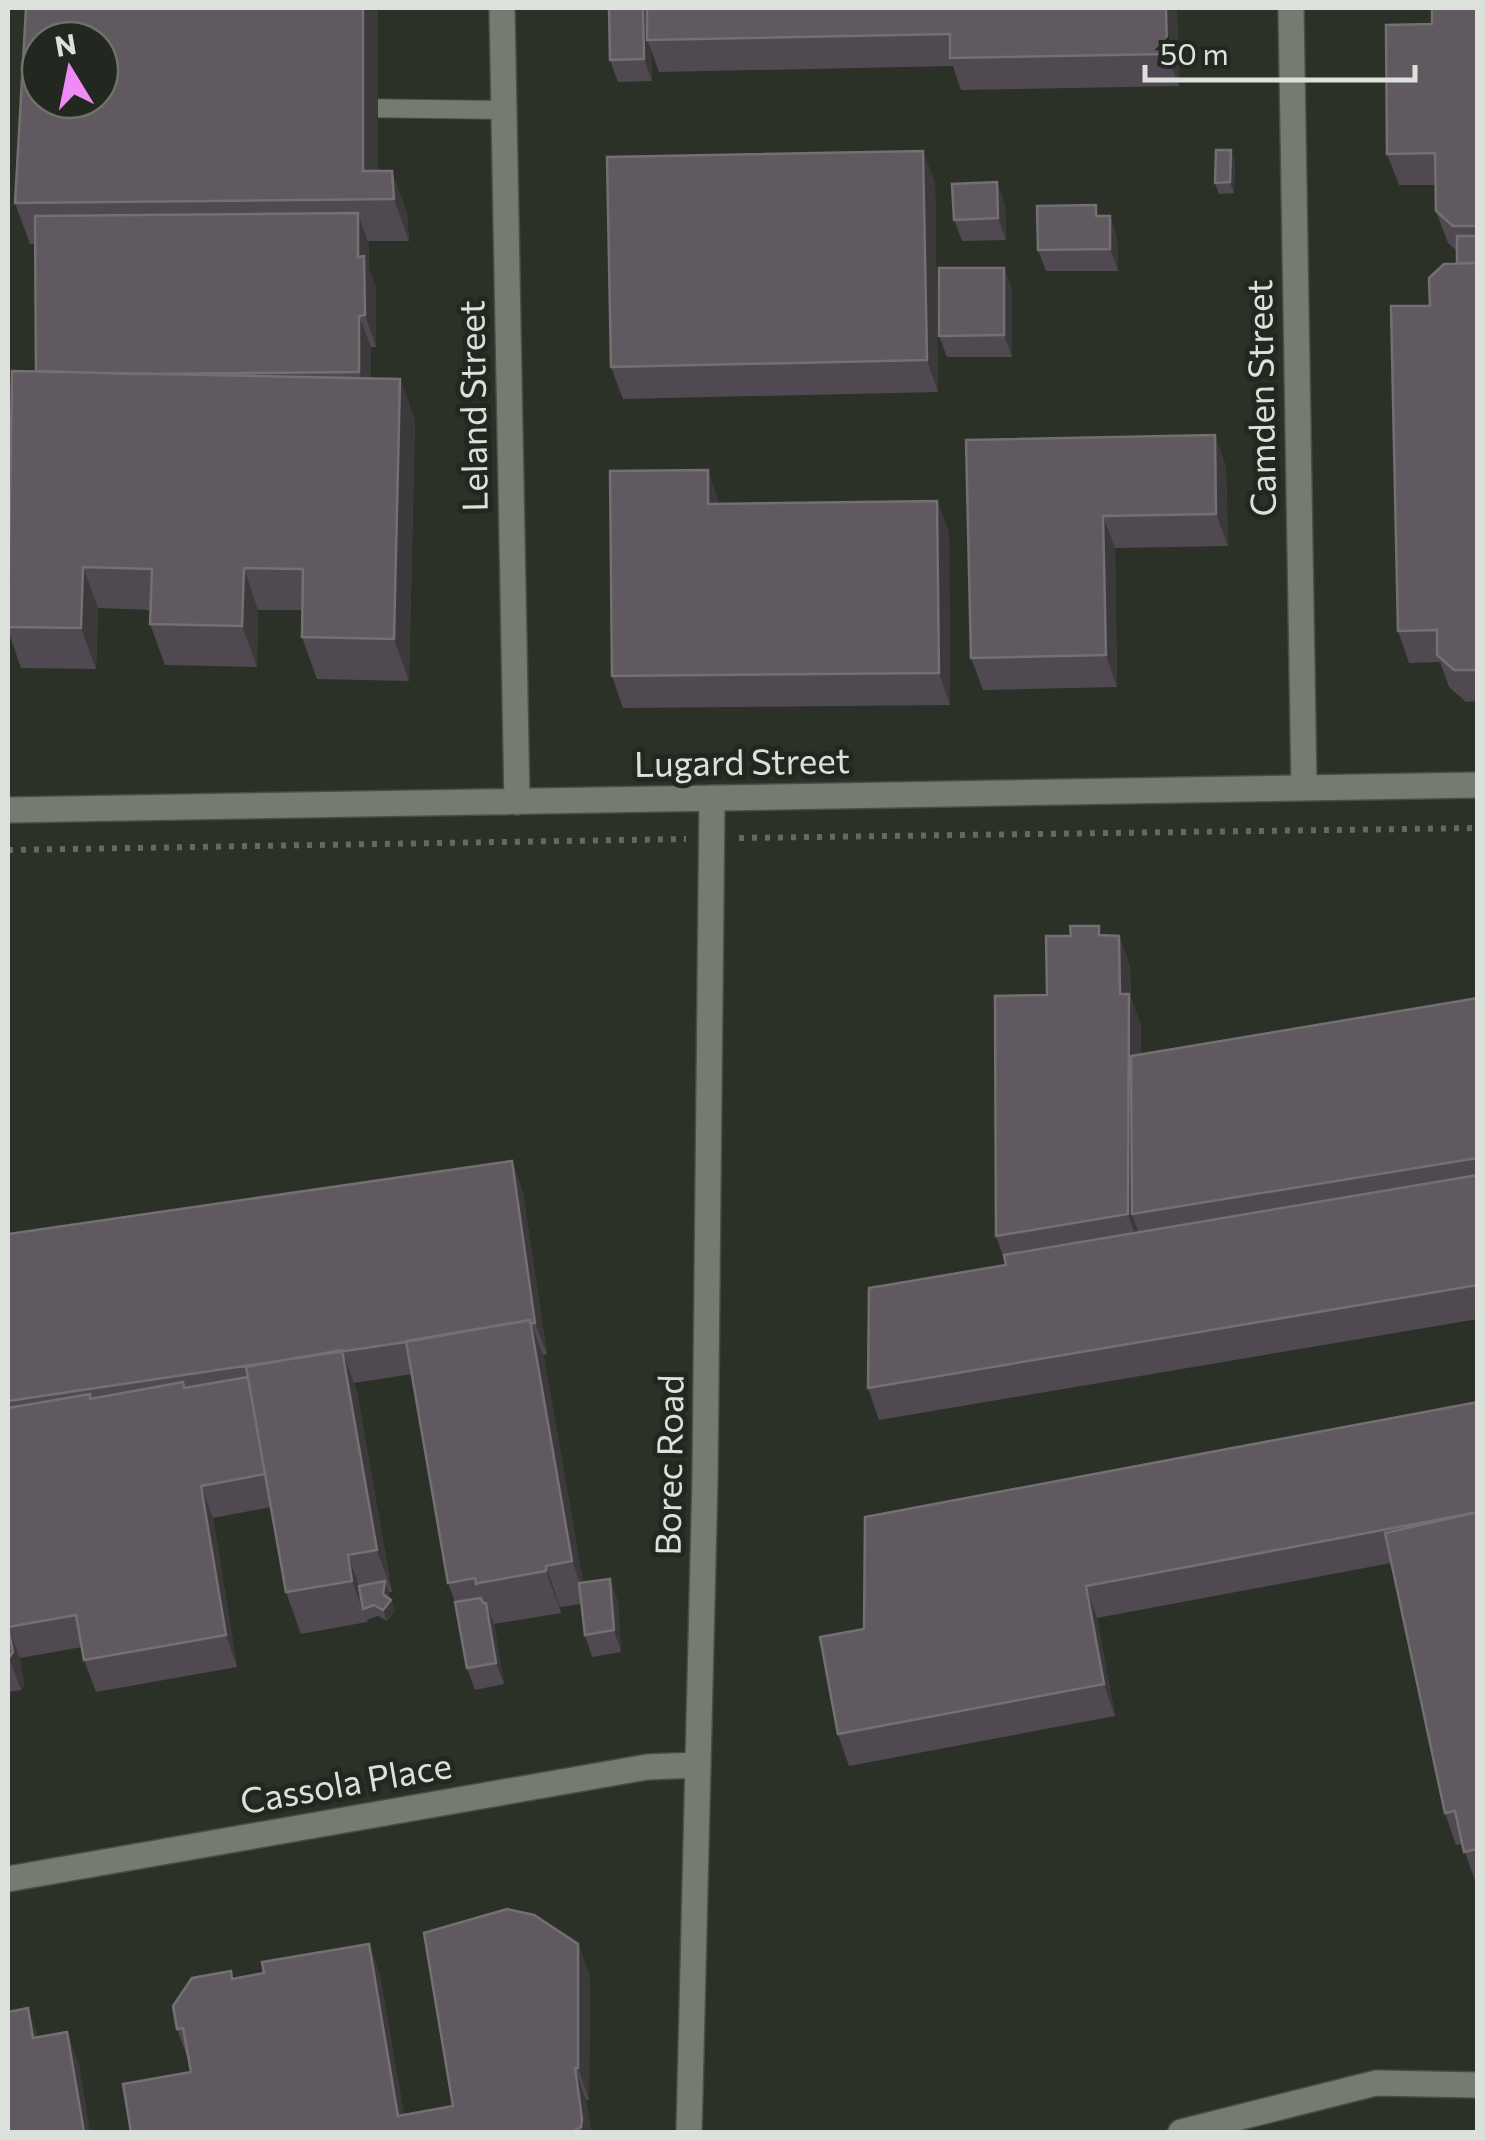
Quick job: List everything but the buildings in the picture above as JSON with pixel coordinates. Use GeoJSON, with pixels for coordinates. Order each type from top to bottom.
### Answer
{"type":"FeatureCollection","features":[{"type":"Feature","properties":{"kind":"street","name":"Leland Street"},"geometry":{"type":"LineString","coordinates":[[502,8],[517,802]]}},
{"type":"Feature","properties":{"kind":"street","name":"Camden Street"},"geometry":{"type":"LineString","coordinates":[[1291,8],[1304,788]]}},
{"type":"Feature","properties":{"kind":"street","name":"Lugard Street"},"geometry":{"type":"LineString","coordinates":[[8,810],[1478,784]]}},
{"type":"Feature","properties":{"kind":"street","name":"Borec Road"},"geometry":{"type":"LineString","coordinates":[[689,2132],[705,1478],[712,798]]}},
{"type":"Feature","properties":{"kind":"street","name":"Cassola Place"},"geometry":{"type":"LineString","coordinates":[[8,1880],[647,1767],[698,1766]]}},
{"type":"Feature","properties":{"kind":"street"},"geometry":{"type":"LineString","coordinates":[[1181,2132],[1376,2083],[1478,2086]]}},
{"type":"Feature","properties":{"kind":"lane"},"geometry":{"type":"LineString","coordinates":[[327,107],[504,110]]}},
{"type":"Feature","properties":{"kind":"path"},"geometry":{"type":"LineString","coordinates":[[754,838],[1478,828]]}},
{"type":"Feature","properties":{"kind":"path"},"geometry":{"type":"LineString","coordinates":[[8,850],[678,839]]}}]}
